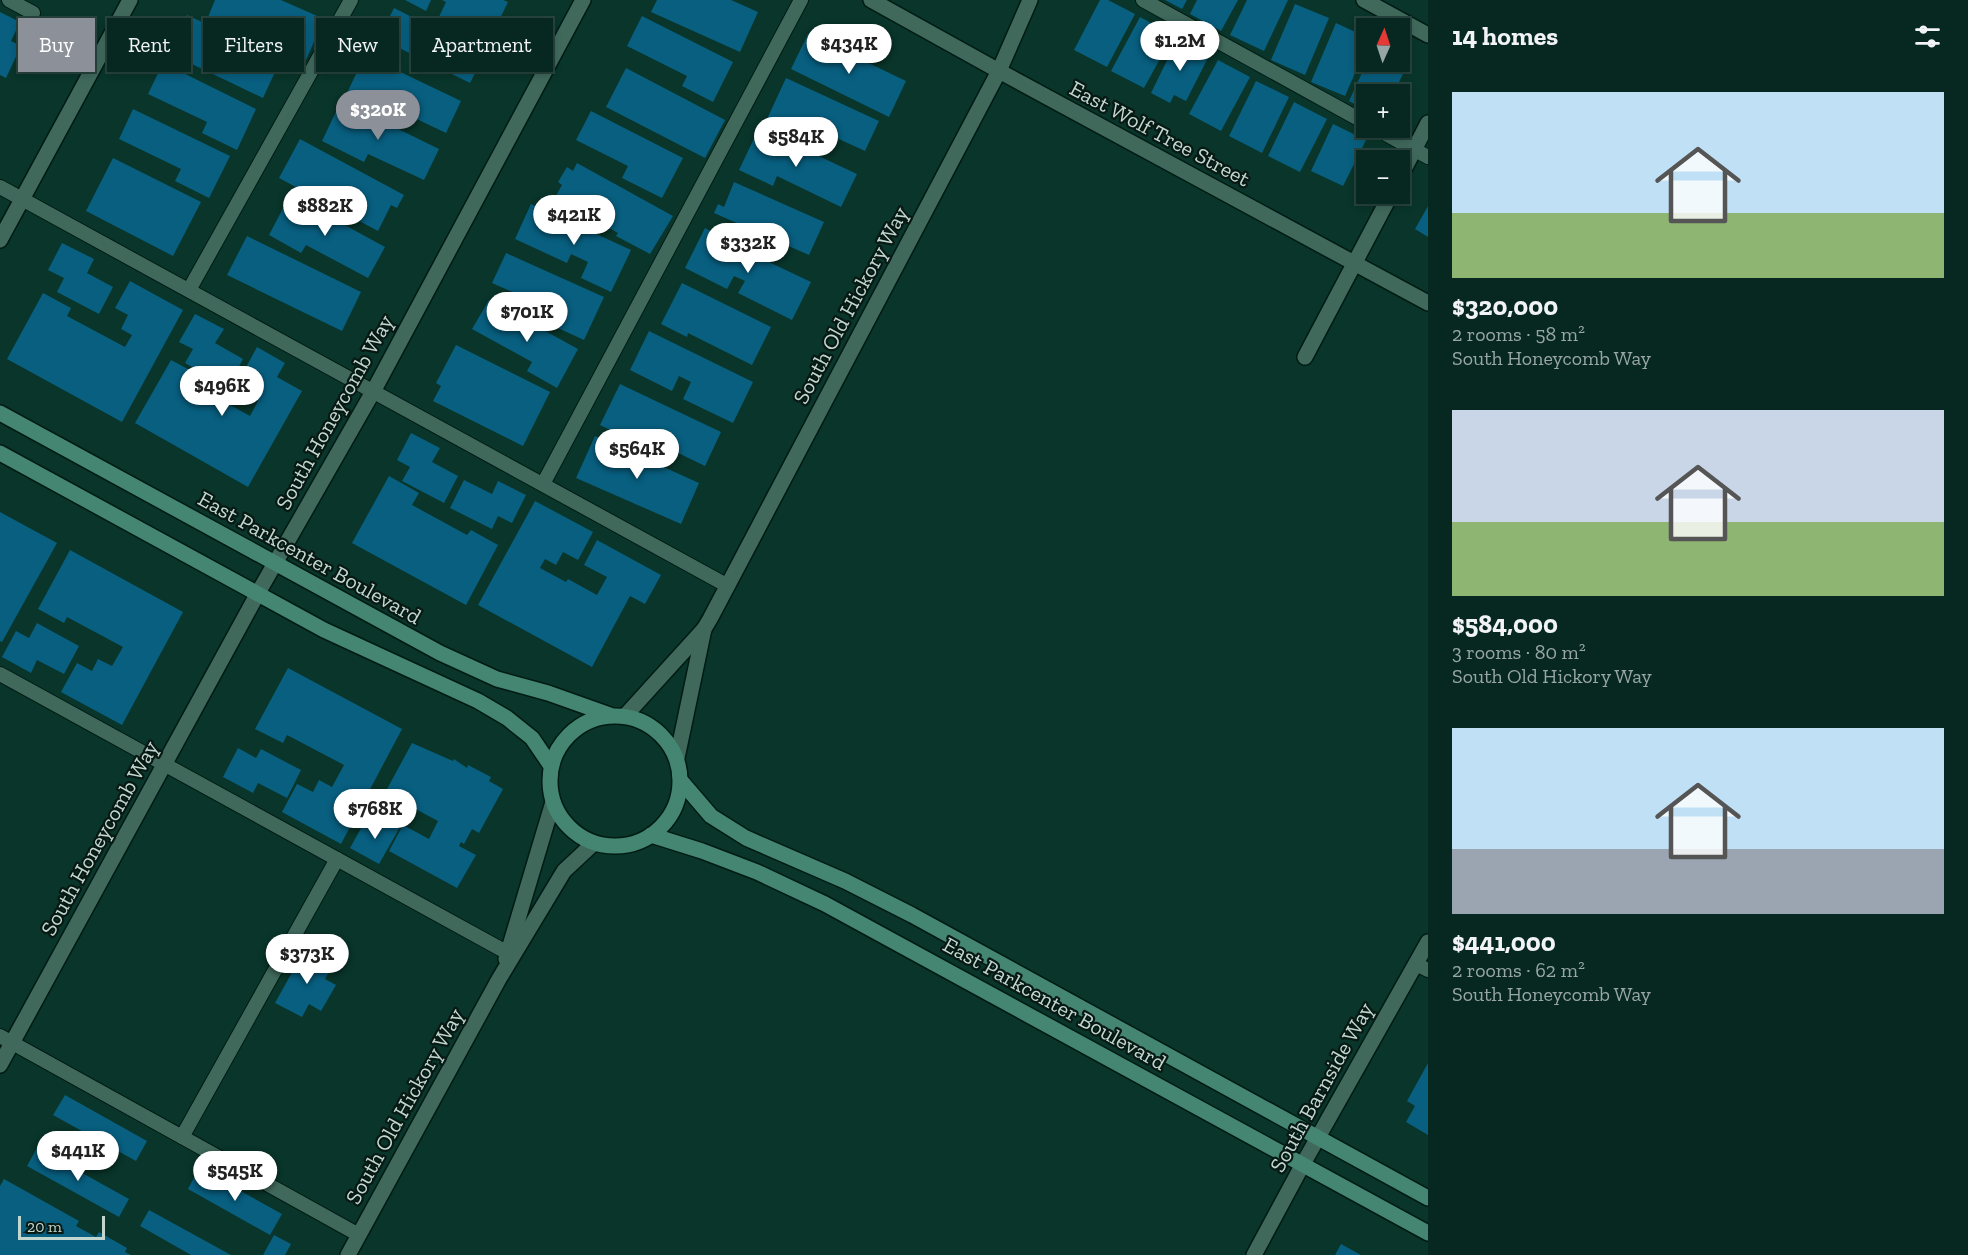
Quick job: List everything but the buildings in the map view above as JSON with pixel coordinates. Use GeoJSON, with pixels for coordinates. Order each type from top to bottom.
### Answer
{"type":"FeatureCollection","features":[{"type":"Feature","properties":{"kind":"street"},"geometry":{"type":"LineString","coordinates":[[0,240],[130,0]]}},
{"type":"Feature","properties":{"kind":"street","name":"South Honeycomb Way"},"geometry":{"type":"LineString","coordinates":[[0,1065],[6,1039],[165,764],[258,593],[374,390],[583,0]]}},
{"type":"Feature","properties":{"kind":"street","name":"East Wolf Tree Street"},"geometry":{"type":"LineString","coordinates":[[871,0],[999,72],[1428,303]]}},
{"type":"Feature","properties":{"kind":"street","name":"South Old Hickory Way"},"geometry":{"type":"LineString","coordinates":[[617,716],[704,629],[999,72],[1030,0]]}},
{"type":"Feature","properties":{"kind":"street"},"geometry":{"type":"LineString","coordinates":[[1364,0],[1428,35]]}},
{"type":"Feature","properties":{"kind":"street"},"geometry":{"type":"LineString","coordinates":[[1410,166],[1421,153],[1428,123]]}},
{"type":"Feature","properties":{"kind":"street"},"geometry":{"type":"LineString","coordinates":[[1305,357],[1386,204]]}},
{"type":"Feature","properties":{"kind":"street","name":"East Parkcenter Boulevard"},"geometry":{"type":"LineString","coordinates":[[0,413],[440,653],[497,679],[617,716]]}},
{"type":"Feature","properties":{"kind":"street"},"geometry":{"type":"LineString","coordinates":[[0,453],[324,630],[478,701],[507,718],[532,738],[551,766]]}},
{"type":"Feature","properties":{"kind":"street","name":"South Old Hickory Way"},"geometry":{"type":"LineString","coordinates":[[677,758],[704,629]]}},
{"type":"Feature","properties":{"kind":"street"},"geometry":{"type":"LineString","coordinates":[[617,716],[642,721],[657,730],[677,758],[681,781],[677,802],[667,820],[651,835],[633,844],[613,846],[594,843],[576,834],[562,820],[553,802],[549,783],[551,766],[557,749],[567,735],[581,724],[594,718],[617,716]]}},
{"type":"Feature","properties":{"kind":"street","name":"East Parkcenter Boulevard"},"geometry":{"type":"LineString","coordinates":[[681,781],[711,816],[746,838],[845,881],[912,915],[1428,1198]]}},
{"type":"Feature","properties":{"kind":"street","name":"South Old Hickory Way"},"geometry":{"type":"LineString","coordinates":[[500,979],[553,802]]}},
{"type":"Feature","properties":{"kind":"street","name":"East Parkcenter Boulevard"},"geometry":{"type":"LineString","coordinates":[[651,835],[757,872],[825,904],[1428,1233]]}},
{"type":"Feature","properties":{"kind":"street","name":"South Old Hickory Way"},"geometry":{"type":"LineString","coordinates":[[348,1255],[500,979],[564,871],[594,843]]}},
{"type":"Feature","properties":{"kind":"street","name":"South Barnside Way"},"geometry":{"type":"LineString","coordinates":[[1254,1255],[1303,1164],[1422,967],[1428,942]]}},
{"type":"Feature","properties":{"kind":"lane"},"geometry":{"type":"LineString","coordinates":[[9,0],[33,13]]}},
{"type":"Feature","properties":{"kind":"lane"},"geometry":{"type":"LineString","coordinates":[[189,290],[351,0]]}},
{"type":"Feature","properties":{"kind":"lane"},"geometry":{"type":"LineString","coordinates":[[543,484],[801,0]]}},
{"type":"Feature","properties":{"kind":"lane"},"geometry":{"type":"LineString","coordinates":[[1143,0],[1356,117]]}},
{"type":"Feature","properties":{"kind":"lane"},"geometry":{"type":"LineString","coordinates":[[1393,138],[1421,153]]}},
{"type":"Feature","properties":{"kind":"lane"},"geometry":{"type":"LineString","coordinates":[[0,187],[728,586]]}},
{"type":"Feature","properties":{"kind":"lane"},"geometry":{"type":"LineString","coordinates":[[0,674],[507,953]]}},
{"type":"Feature","properties":{"kind":"lane"},"geometry":{"type":"LineString","coordinates":[[182,1137],[337,859]]}},
{"type":"Feature","properties":{"kind":"lane"},"geometry":{"type":"LineString","coordinates":[[6,1039],[359,1235]]}}]}
